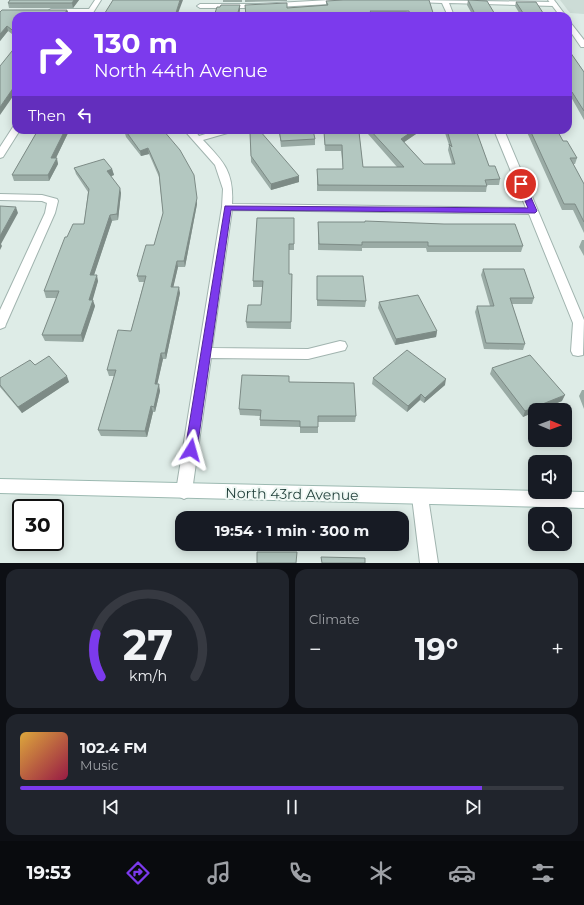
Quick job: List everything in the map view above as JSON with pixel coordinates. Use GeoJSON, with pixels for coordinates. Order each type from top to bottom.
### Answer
{"type":"FeatureCollection","features":[{"type":"Feature","properties":{"kind":"street"},"geometry":{"type":"LineString","coordinates":[[90,12],[98,0]]}},
{"type":"Feature","properties":{"kind":"street"},"geometry":{"type":"LineString","coordinates":[[200,5],[259,6],[306,2],[365,0]]}},
{"type":"Feature","properties":{"kind":"street"},"geometry":{"type":"LineString","coordinates":[[415,0],[553,2],[560,12]]}},
{"type":"Feature","properties":{"kind":"street"},"geometry":{"type":"LineString","coordinates":[[445,1],[449,12]]}},
{"type":"Feature","properties":{"kind":"street"},"geometry":{"type":"LineString","coordinates":[[45,11],[60,12]]}},
{"type":"Feature","properties":{"kind":"street"},"geometry":{"type":"LineString","coordinates":[[572,28],[584,45]]}},
{"type":"Feature","properties":{"kind":"street"},"geometry":{"type":"LineString","coordinates":[[0,155],[13,134]]}},
{"type":"Feature","properties":{"kind":"street"},"geometry":{"type":"LineString","coordinates":[[501,134],[579,323],[578,351]]}},
{"type":"Feature","properties":{"kind":"street"},"geometry":{"type":"LineString","coordinates":[[184,491],[227,207],[228,189],[220,164],[193,135]]}},
{"type":"Feature","properties":{"kind":"street"},"geometry":{"type":"LineString","coordinates":[[0,197],[42,198],[53,201],[50,213],[0,324]]}},
{"type":"Feature","properties":{"kind":"street"},"geometry":{"type":"LineString","coordinates":[[227,207],[533,211]]}},
{"type":"Feature","properties":{"kind":"street"},"geometry":{"type":"LineString","coordinates":[[205,353],[308,354],[340,346]]}},
{"type":"Feature","properties":{"kind":"street","name":"North 43rd Avenue"},"geometry":{"type":"LineString","coordinates":[[0,486],[584,500]]}},
{"type":"Feature","properties":{"kind":"street"},"geometry":{"type":"LineString","coordinates":[[420,497],[429,563]]}},
{"type":"Feature","properties":{"kind":"shaded area"},"geometry":{"type":"Polygon","coordinates":[[[560,0],[584,0],[584,14],[569,12],[560,0]]]}},
{"type":"Feature","properties":{"kind":"building"},"geometry":{"type":"Polygon","coordinates":[[[10,0],[74,0],[72,3],[8,3],[10,0]]]}},
{"type":"Feature","properties":{"kind":"building"},"geometry":{"type":"Polygon","coordinates":[[[113,0],[180,0],[176,12],[106,12],[113,0]]]}},
{"type":"Feature","properties":{"kind":"building"},"geometry":{"type":"Polygon","coordinates":[[[429,0],[433,12],[246,12],[245,5],[287,3],[287,8],[328,5],[326,1],[429,0]]]}},
{"type":"Feature","properties":{"kind":"building"},"geometry":{"type":"Polygon","coordinates":[[[468,0],[487,1],[494,12],[474,12],[468,0]]]}},
{"type":"Feature","properties":{"kind":"building"},"geometry":{"type":"Polygon","coordinates":[[[516,2],[536,2],[542,12],[522,12],[516,2]]]}},
{"type":"Feature","properties":{"kind":"building"},"geometry":{"type":"Polygon","coordinates":[[[221,5],[240,5],[238,12],[215,12],[217,7],[220,7],[221,5]]]}},
{"type":"Feature","properties":{"kind":"building"},"geometry":{"type":"Polygon","coordinates":[[[2,10],[67,10],[66,12],[12,12],[12,30],[7,26],[0,34],[0,12],[2,10]]]}},
{"type":"Feature","properties":{"kind":"building"},"geometry":{"type":"Polygon","coordinates":[[[12,51],[12,90],[0,107],[0,66],[12,51]]]}},
{"type":"Feature","properties":{"kind":"building"},"geometry":{"type":"Polygon","coordinates":[[[572,55],[584,72],[584,111],[572,92],[572,55]]]}},
{"type":"Feature","properties":{"kind":"building"},"geometry":{"type":"Polygon","coordinates":[[[36,134],[63,134],[51,158],[57,158],[48,175],[12,175],[36,134]]]}},
{"type":"Feature","properties":{"kind":"building"},"geometry":{"type":"Polygon","coordinates":[[[128,134],[166,134],[180,150],[194,175],[197,198],[184,261],[177,261],[171,287],[179,287],[165,353],[161,353],[155,384],[159,384],[154,407],[151,406],[145,431],[98,430],[116,370],[107,370],[118,330],[131,331],[146,276],[137,276],[146,245],[154,245],[163,213],[159,173],[148,148],[140,151],[128,134]]]}},
{"type":"Feature","properties":{"kind":"building"},"geometry":{"type":"Polygon","coordinates":[[[250,134],[263,134],[299,176],[271,184],[251,156],[250,134]]]}},
{"type":"Feature","properties":{"kind":"building"},"geometry":{"type":"Polygon","coordinates":[[[280,134],[314,134],[315,139],[281,141],[280,134]]]}},
{"type":"Feature","properties":{"kind":"building"},"geometry":{"type":"Polygon","coordinates":[[[324,134],[359,134],[363,167],[404,167],[374,134],[408,134],[401,139],[424,164],[455,164],[449,144],[452,147],[448,134],[477,134],[489,166],[495,166],[500,179],[485,180],[487,186],[318,185],[317,169],[343,169],[342,145],[325,145],[324,134]]]}},
{"type":"Feature","properties":{"kind":"building"},"geometry":{"type":"Polygon","coordinates":[[[532,134],[559,134],[563,141],[567,141],[577,158],[570,158],[584,184],[584,222],[575,204],[564,204],[532,134]]]}},
{"type":"Feature","properties":{"kind":"building"},"geometry":{"type":"Polygon","coordinates":[[[104,159],[112,169],[107,171],[120,188],[117,214],[110,215],[90,275],[97,275],[89,300],[93,300],[81,335],[42,335],[59,291],[44,291],[65,237],[67,237],[73,224],[84,224],[89,189],[74,168],[104,159]]]}},
{"type":"Feature","properties":{"kind":"building"},"geometry":{"type":"Polygon","coordinates":[[[0,206],[16,207],[0,236],[0,206]]]}},
{"type":"Feature","properties":{"kind":"building"},"geometry":{"type":"Polygon","coordinates":[[[257,218],[294,218],[294,244],[289,244],[289,274],[292,274],[291,322],[246,322],[248,305],[261,305],[263,281],[253,281],[257,218]]]}},
{"type":"Feature","properties":{"kind":"building"},"geometry":{"type":"Polygon","coordinates":[[[365,221],[444,224],[515,224],[523,246],[428,246],[428,242],[362,242],[362,245],[319,244],[318,222],[365,221]]]}},
{"type":"Feature","properties":{"kind":"building"},"geometry":{"type":"Polygon","coordinates":[[[483,269],[524,269],[534,298],[510,298],[525,344],[486,343],[477,306],[494,306],[483,269]]]}},
{"type":"Feature","properties":{"kind":"building"},"geometry":{"type":"Polygon","coordinates":[[[317,276],[363,276],[366,301],[317,300],[317,276]]]}},
{"type":"Feature","properties":{"kind":"building"},"geometry":{"type":"Polygon","coordinates":[[[418,295],[437,331],[396,339],[379,302],[418,295]]]}},
{"type":"Feature","properties":{"kind":"building"},"geometry":{"type":"Polygon","coordinates":[[[407,350],[446,379],[425,398],[421,394],[408,406],[373,378],[407,350]]]}},
{"type":"Feature","properties":{"kind":"building"},"geometry":{"type":"Polygon","coordinates":[[[530,355],[565,395],[545,403],[528,403],[528,410],[525,411],[492,368],[530,355]]]}},
{"type":"Feature","properties":{"kind":"building"},"geometry":{"type":"Polygon","coordinates":[[[49,356],[67,376],[18,407],[0,385],[0,378],[30,360],[35,365],[49,356]]]}},
{"type":"Feature","properties":{"kind":"building"},"geometry":{"type":"Polygon","coordinates":[[[242,375],[289,376],[289,382],[354,383],[356,416],[318,416],[318,427],[300,427],[300,421],[260,420],[261,410],[239,409],[242,375]]]}},
{"type":"Feature","properties":{"kind":"building"},"geometry":{"type":"Polygon","coordinates":[[[257,552],[297,552],[296,563],[257,563],[257,552]]]}},
{"type":"Feature","properties":{"kind":"building"},"geometry":{"type":"Polygon","coordinates":[[[321,557],[365,558],[365,563],[322,563],[321,557]]]}},
{"type":"Feature","properties":{"kind":"route"},"geometry":{"type":"LineString","coordinates":[[191,450],[227,207],[533,211],[521,184]]}}]}
